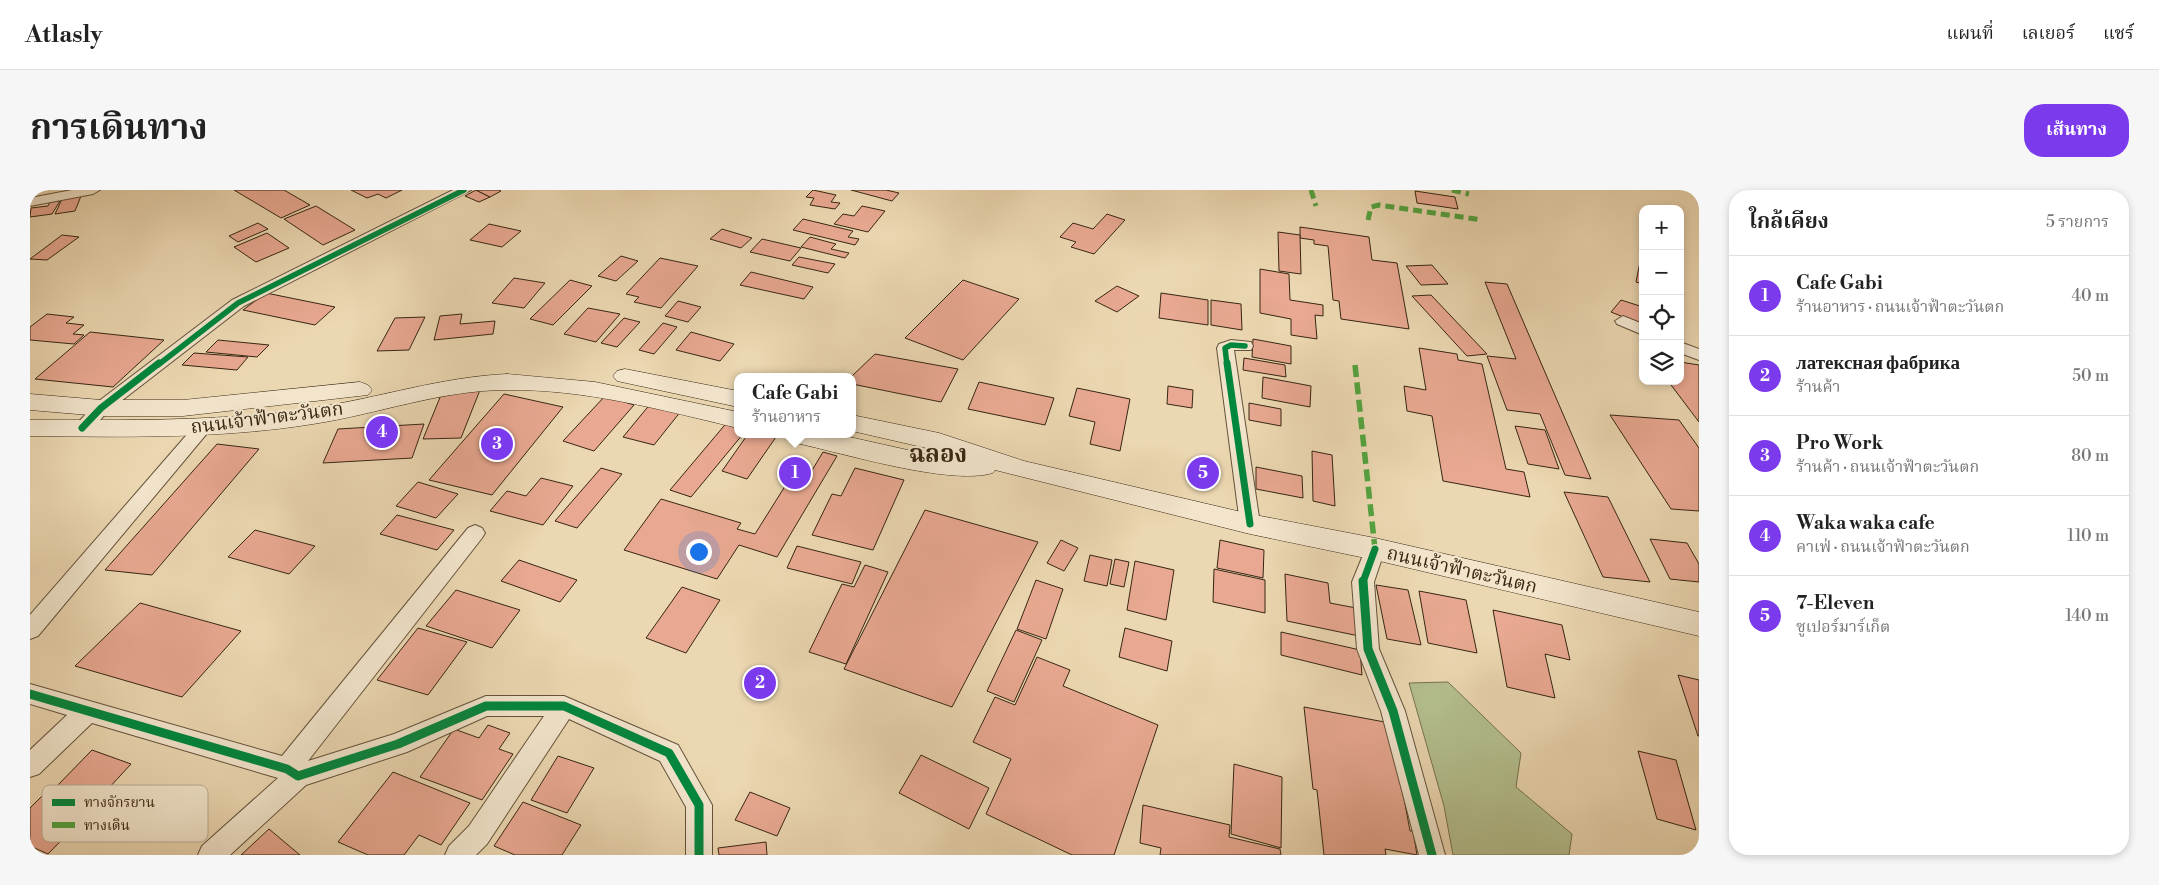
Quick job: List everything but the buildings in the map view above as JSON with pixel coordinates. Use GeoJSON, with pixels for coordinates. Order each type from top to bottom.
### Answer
{"type":"FeatureCollection","features":[{"type":"Feature","properties":{"kind":"main road","name":"ถนนเจ้าฟ้าตะวันตก"},"geometry":{"type":"LineString","coordinates":[[30,402],[101,408],[183,408],[340,393],[464,368],[527,365],[591,369],[732,408]]}},
{"type":"Feature","properties":{"kind":"main road","name":"ถนนเจ้าฟ้าตะวันตก"},"geometry":{"type":"LineString","coordinates":[[30,428],[134,430],[203,427],[314,416],[453,386],[506,382],[601,388],[732,408]]}},
{"type":"Feature","properties":{"kind":"main road","name":"ถนนเจ้าฟ้าตะวันตก"},"geometry":{"type":"LineString","coordinates":[[856,424],[939,442],[1020,469],[1250,524],[1376,550],[1699,624]]}},
{"type":"Feature","properties":{"kind":"main road","name":"ถนนเจ้าฟ้าตะวันตก"},"geometry":{"type":"LineString","coordinates":[[814,438],[930,464],[1020,469]]}},
{"type":"Feature","properties":{"kind":"street"},"geometry":{"type":"LineString","coordinates":[[30,202],[93,190]]}},
{"type":"Feature","properties":{"kind":"street"},"geometry":{"type":"LineString","coordinates":[[82,428],[101,408],[238,303],[464,190]]}},
{"type":"Feature","properties":{"kind":"street"},"geometry":{"type":"LineString","coordinates":[[1623,321],[1639,328]]}},
{"type":"Feature","properties":{"kind":"street"},"geometry":{"type":"LineString","coordinates":[[1245,346],[1232,345],[1225,348],[1250,524]]}},
{"type":"Feature","properties":{"kind":"street"},"geometry":{"type":"LineString","coordinates":[[1684,349],[1699,355]]}},
{"type":"Feature","properties":{"kind":"street"},"geometry":{"type":"LineString","coordinates":[[30,630],[203,427]]}},
{"type":"Feature","properties":{"kind":"street"},"geometry":{"type":"LineString","coordinates":[[210,855],[292,772],[475,533]]}},
{"type":"Feature","properties":{"kind":"street"},"geometry":{"type":"LineString","coordinates":[[1376,550],[1364,582],[1368,649],[1393,712],[1432,855]]}},
{"type":"Feature","properties":{"kind":"street"},"geometry":{"type":"LineString","coordinates":[[30,694],[292,772],[398,744],[486,706],[564,706],[669,753],[698,805],[699,855]]}},
{"type":"Feature","properties":{"kind":"street"},"geometry":{"type":"LineString","coordinates":[[458,855],[478,835],[564,706]]}},
{"type":"Feature","properties":{"kind":"street"},"geometry":{"type":"LineString","coordinates":[[30,766],[88,711]]}},
{"type":"Feature","properties":{"kind":"green space"},"geometry":{"type":"Polygon","coordinates":[[[1448,682],[1521,753],[1516,787],[1572,834],[1569,855],[1453,855],[1444,806],[1409,683],[1448,682]]]}},
{"type":"Feature","properties":{"kind":"marked path"},"geometry":{"type":"LineString","coordinates":[[1311,190],[1316,206]]}},
{"type":"Feature","properties":{"kind":"marked path"},"geometry":{"type":"LineString","coordinates":[[1452,190],[1469,194]]}},
{"type":"Feature","properties":{"kind":"marked path"},"geometry":{"type":"LineString","coordinates":[[1368,220],[1371,207],[1379,205],[1482,220]]}},
{"type":"Feature","properties":{"kind":"marked path"},"geometry":{"type":"LineString","coordinates":[[1355,365],[1375,549]]}},
{"type":"Feature","properties":{"kind":"cycle path"},"geometry":{"type":"LineString","coordinates":[[82,428],[101,408],[238,303],[464,190]]}},
{"type":"Feature","properties":{"kind":"cycle path"},"geometry":{"type":"LineString","coordinates":[[1245,346],[1231,345],[1225,348],[1250,524]]}},
{"type":"Feature","properties":{"kind":"cycle path"},"geometry":{"type":"LineString","coordinates":[[1375,549],[1363,582],[1368,649],[1393,711],[1432,855]]}},
{"type":"Feature","properties":{"kind":"cycle path"},"geometry":{"type":"LineString","coordinates":[[30,694],[287,769],[298,776],[398,744],[486,706],[564,706],[669,753],[699,805],[699,855]]}},
{"type":"Feature","properties":{"kind":"place","name":"Waka waka cafe"},"geometry":{"type":"Point","coordinates":[382,432]}},
{"type":"Feature","properties":{"kind":"place","name":"Pro Work"},"geometry":{"type":"Point","coordinates":[497,444]}},
{"type":"Feature","properties":{"kind":"place","name":"Cafe Gabi"},"geometry":{"type":"Point","coordinates":[795,473]}},
{"type":"Feature","properties":{"kind":"place","name":"7-Eleven"},"geometry":{"type":"Point","coordinates":[1203,473]}},
{"type":"Feature","properties":{"kind":"place","name":"латексная фабрика"},"geometry":{"type":"Point","coordinates":[760,683]}},
{"type":"Feature","properties":{"kind":"district","name":"ฉลอง"},"geometry":{"type":"Point","coordinates":[938,455]}}]}
